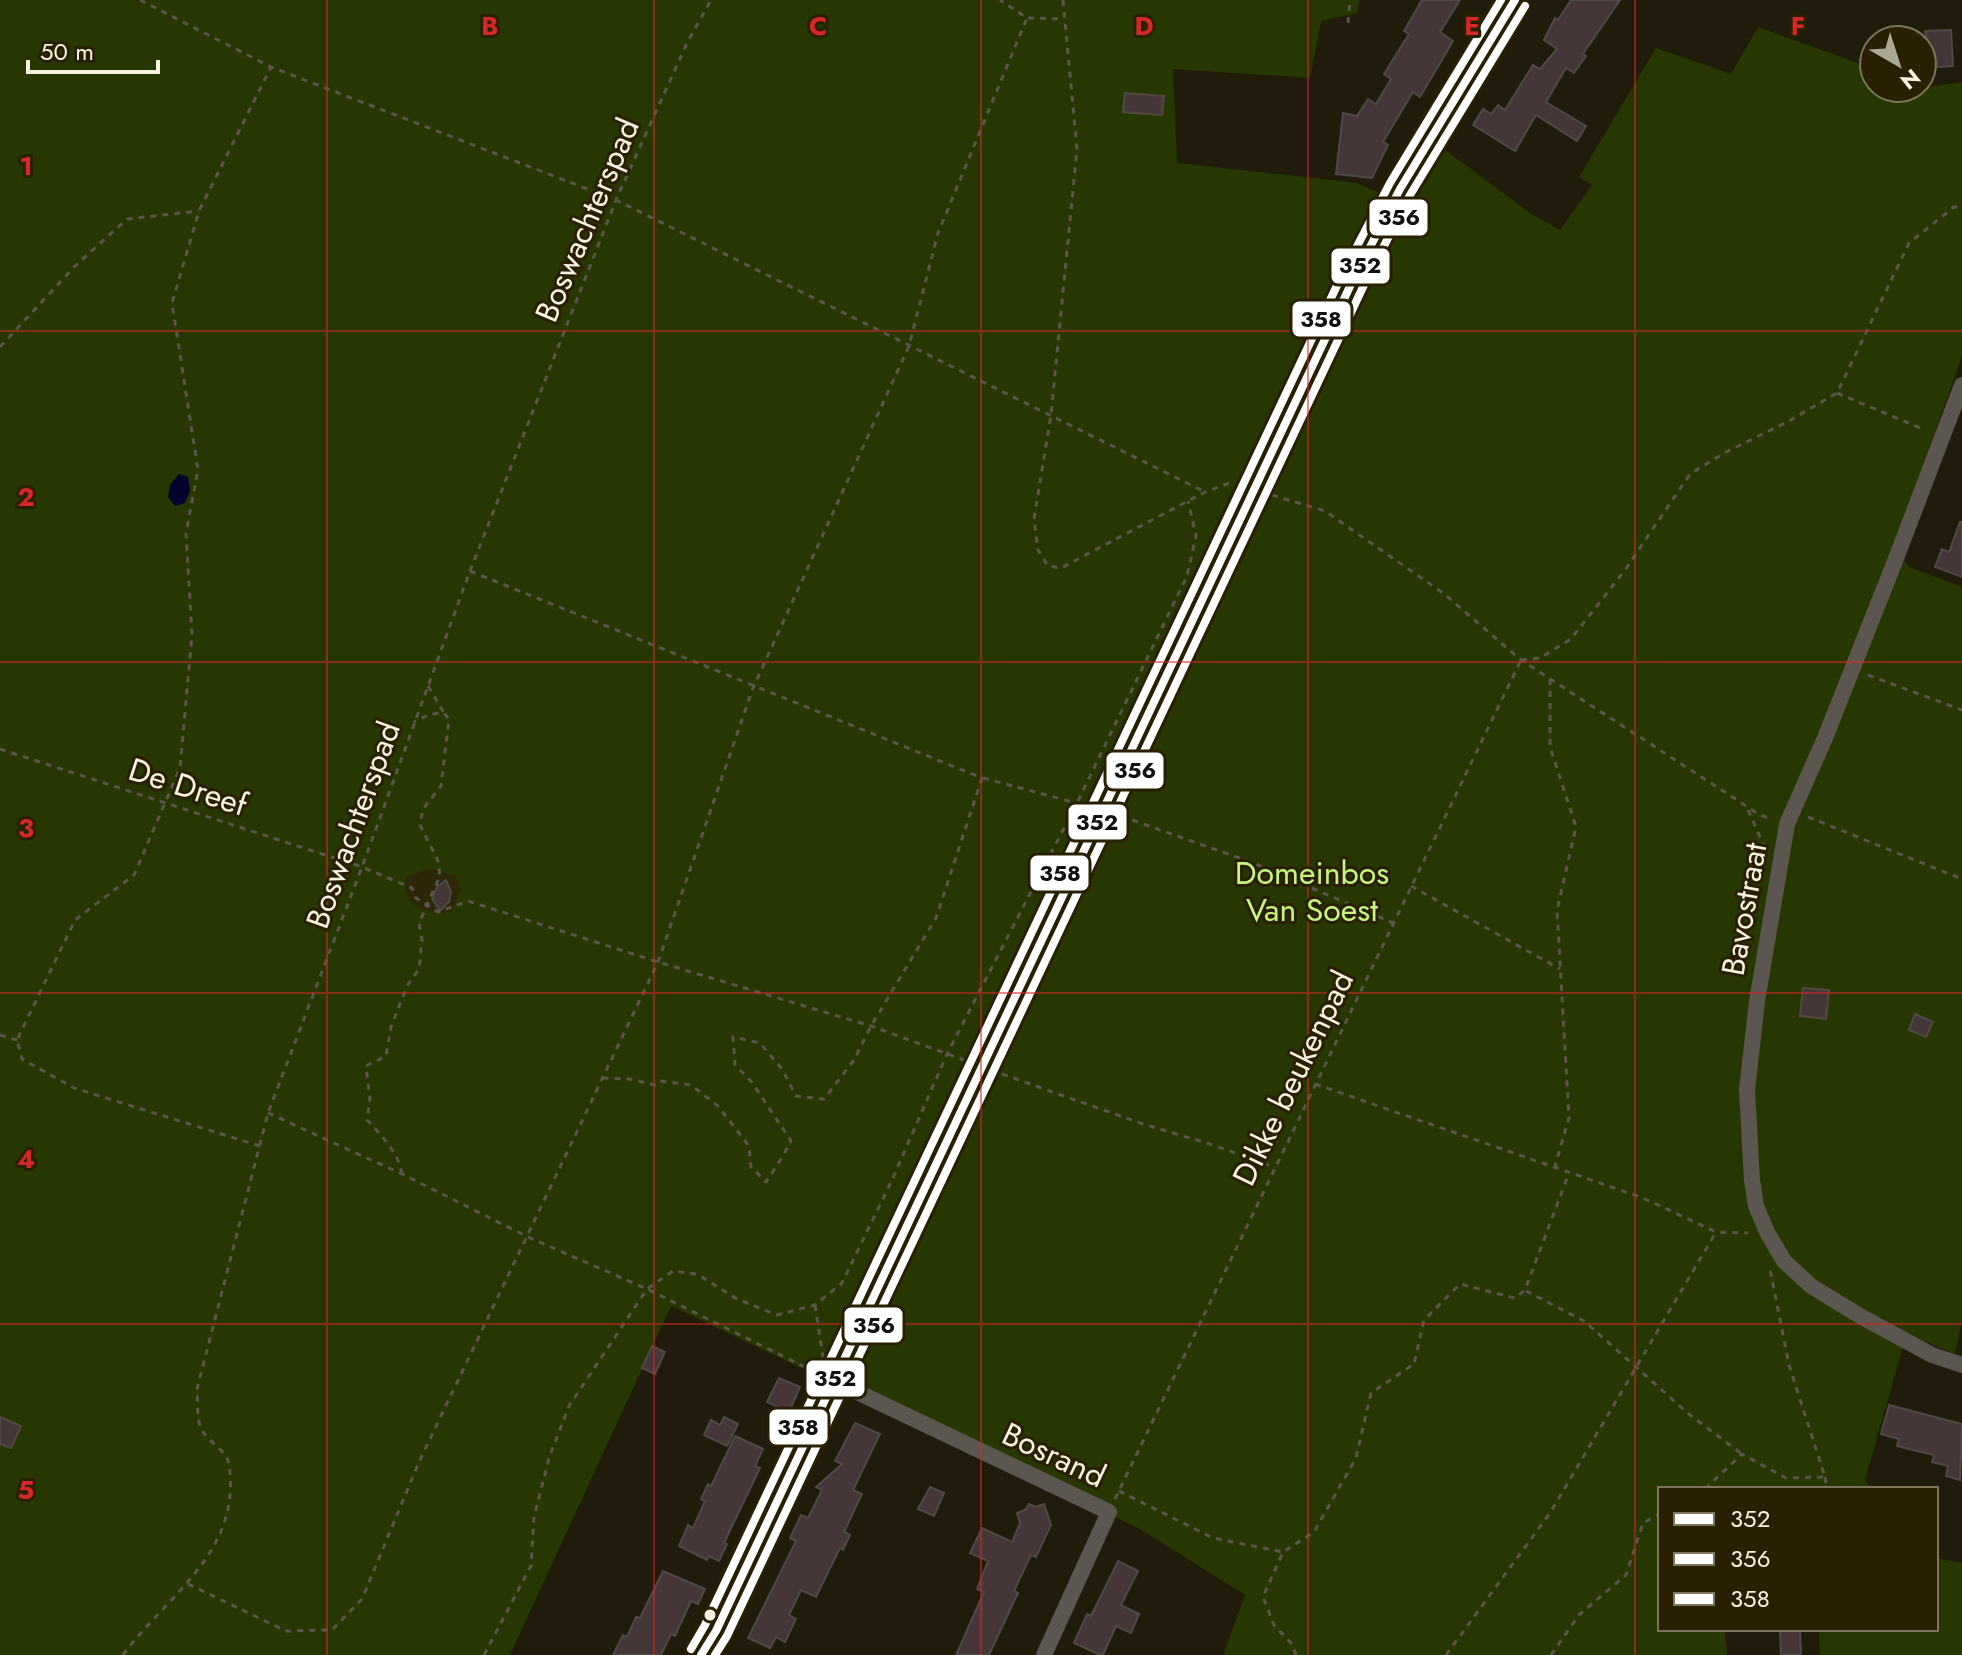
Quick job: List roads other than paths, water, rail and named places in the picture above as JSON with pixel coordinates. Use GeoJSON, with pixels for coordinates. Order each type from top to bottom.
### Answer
{"type":"FeatureCollection","features":[{"type":"Feature","properties":{"kind":"street"},"geometry":{"type":"LineString","coordinates":[[701,1655],[716,1631],[1352,282],[1400,189],[1515,0]]}},
{"type":"Feature","properties":{"kind":"street","name":"Bavostraat"},"geometry":{"type":"LineString","coordinates":[[1962,385],[1790,818],[1777,875],[1757,1001],[1747,1090],[1756,1206],[1784,1261],[1811,1286],[1893,1335],[1932,1355],[1962,1365]]}},
{"type":"Feature","properties":{"kind":"street","name":"Bosrand"},"geometry":{"type":"LineString","coordinates":[[834,1381],[1109,1512],[1044,1655]]}},
{"type":"Feature","properties":{"kind":"park label","name":"Domeinbos Van Soest"},"geometry":{"type":"Point","coordinates":[1312,892]}}]}
